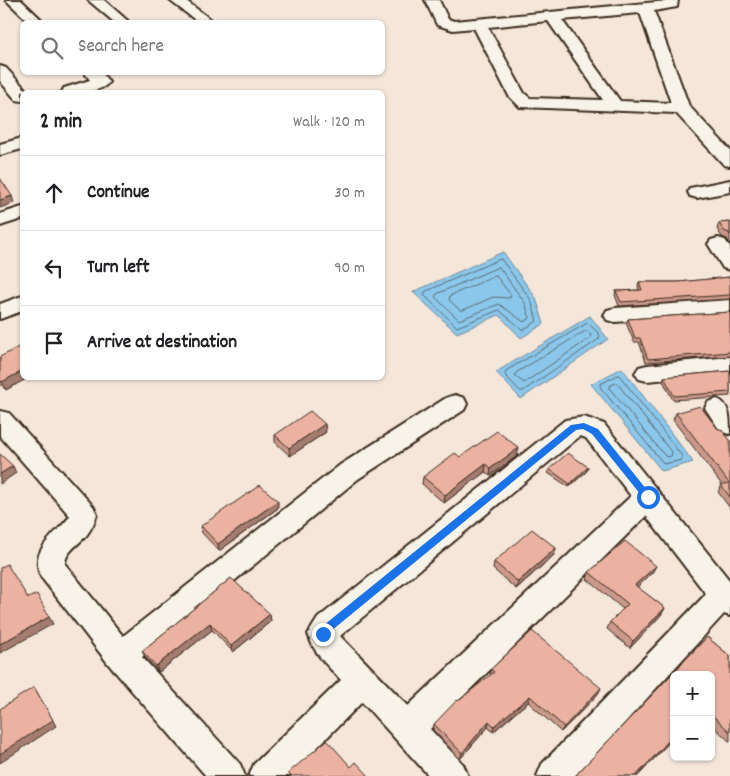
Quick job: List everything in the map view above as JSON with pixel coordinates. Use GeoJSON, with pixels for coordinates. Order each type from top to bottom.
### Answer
{"type":"FeatureCollection","features":[{"type":"Feature","properties":{"kind":"street"},"geometry":{"type":"LineString","coordinates":[[13,0],[35,20]]}},
{"type":"Feature","properties":{"kind":"street"},"geometry":{"type":"LineString","coordinates":[[95,0],[120,20]]}},
{"type":"Feature","properties":{"kind":"street"},"geometry":{"type":"LineString","coordinates":[[176,0],[204,20]]}},
{"type":"Feature","properties":{"kind":"street"},"geometry":{"type":"LineString","coordinates":[[432,0],[442,22],[447,25],[553,18],[668,6],[673,3],[671,0]]}},
{"type":"Feature","properties":{"kind":"street"},"geometry":{"type":"LineString","coordinates":[[646,8],[681,108],[730,162]]}},
{"type":"Feature","properties":{"kind":"street"},"geometry":{"type":"LineString","coordinates":[[553,18],[616,107]]}},
{"type":"Feature","properties":{"kind":"street"},"geometry":{"type":"LineString","coordinates":[[479,24],[522,101],[531,104],[681,108]]}},
{"type":"Feature","properties":{"kind":"street"},"geometry":{"type":"LineString","coordinates":[[0,71],[20,94]]}},
{"type":"Feature","properties":{"kind":"street"},"geometry":{"type":"LineString","coordinates":[[76,90],[101,82],[95,75]]}},
{"type":"Feature","properties":{"kind":"street"},"geometry":{"type":"LineString","coordinates":[[0,150],[20,144]]}},
{"type":"Feature","properties":{"kind":"street"},"geometry":{"type":"LineString","coordinates":[[697,192],[730,186]]}},
{"type":"Feature","properties":{"kind":"street"},"geometry":{"type":"LineString","coordinates":[[0,220],[20,214]]}},
{"type":"Feature","properties":{"kind":"street"},"geometry":{"type":"LineString","coordinates":[[718,244],[730,263]]}},
{"type":"Feature","properties":{"kind":"street"},"geometry":{"type":"LineString","coordinates":[[0,312],[20,303]]}},
{"type":"Feature","properties":{"kind":"street"},"geometry":{"type":"LineString","coordinates":[[615,315],[730,307]]}},
{"type":"Feature","properties":{"kind":"street"},"geometry":{"type":"LineString","coordinates":[[647,373],[730,365]]}},
{"type":"Feature","properties":{"kind":"street"},"geometry":{"type":"LineString","coordinates":[[121,656],[349,472],[455,404]]}},
{"type":"Feature","properties":{"kind":"street"},"geometry":{"type":"LineString","coordinates":[[0,420],[84,514],[81,523],[56,550],[51,559],[51,568],[121,656],[228,776]]}},
{"type":"Feature","properties":{"kind":"street"},"geometry":{"type":"LineString","coordinates":[[451,776],[408,728],[326,643],[323,634],[569,430],[580,426],[595,431],[727,599],[554,776]]}},
{"type":"Feature","properties":{"kind":"street"},"geometry":{"type":"LineString","coordinates":[[408,728],[648,497]]}},
{"type":"Feature","properties":{"kind":"street"},"geometry":{"type":"LineString","coordinates":[[266,776],[362,680]]}},
{"type":"Feature","properties":{"kind":"water"},"geometry":{"type":"Polygon","coordinates":[[[503,252],[536,298],[544,324],[521,338],[499,315],[457,333],[413,292],[503,252]]]}},
{"type":"Feature","properties":{"kind":"water"},"geometry":{"type":"Polygon","coordinates":[[[590,316],[608,339],[521,399],[496,372],[590,316]]]}},
{"type":"Feature","properties":{"kind":"water"},"geometry":{"type":"Polygon","coordinates":[[[622,368],[693,462],[662,471],[591,384],[622,368]]]}},
{"type":"Feature","properties":{"kind":"building"},"geometry":{"type":"Polygon","coordinates":[[[0,178],[12,196],[0,200],[0,178]]]}},
{"type":"Feature","properties":{"kind":"building"},"geometry":{"type":"Polygon","coordinates":[[[730,222],[730,235],[724,231],[719,223],[730,222]]]}},
{"type":"Feature","properties":{"kind":"building"},"geometry":{"type":"Polygon","coordinates":[[[730,277],[730,295],[621,302],[616,291],[642,290],[639,282],[679,282],[730,277]]]}},
{"type":"Feature","properties":{"kind":"building"},"geometry":{"type":"Polygon","coordinates":[[[730,312],[730,352],[648,359],[640,338],[635,338],[628,319],[730,312]]]}},
{"type":"Feature","properties":{"kind":"building"},"geometry":{"type":"Polygon","coordinates":[[[20,346],[20,372],[2,382],[0,380],[0,357],[20,346]]]}},
{"type":"Feature","properties":{"kind":"building"},"geometry":{"type":"Polygon","coordinates":[[[730,371],[730,392],[674,396],[664,377],[730,371]]]}},
{"type":"Feature","properties":{"kind":"building"},"geometry":{"type":"Polygon","coordinates":[[[700,406],[718,429],[721,429],[730,440],[730,497],[721,485],[729,483],[676,413],[700,406]]]}},
{"type":"Feature","properties":{"kind":"building"},"geometry":{"type":"Polygon","coordinates":[[[310,411],[325,424],[289,448],[275,435],[310,411]]]}},
{"type":"Feature","properties":{"kind":"building"},"geometry":{"type":"Polygon","coordinates":[[[497,431],[519,448],[491,468],[486,464],[445,495],[423,477],[455,453],[460,457],[497,431]]]}},
{"type":"Feature","properties":{"kind":"building"},"geometry":{"type":"Polygon","coordinates":[[[568,453],[588,467],[570,484],[549,469],[568,453]]]}},
{"type":"Feature","properties":{"kind":"building"},"geometry":{"type":"Polygon","coordinates":[[[0,454],[13,466],[0,474],[0,454]]]}},
{"type":"Feature","properties":{"kind":"building"},"geometry":{"type":"Polygon","coordinates":[[[260,485],[278,501],[218,544],[201,526],[260,485]]]}},
{"type":"Feature","properties":{"kind":"building"},"geometry":{"type":"Polygon","coordinates":[[[532,529],[556,548],[518,582],[494,562],[532,529]]]}},
{"type":"Feature","properties":{"kind":"building"},"geometry":{"type":"Polygon","coordinates":[[[625,541],[656,566],[635,585],[665,608],[633,641],[610,622],[628,604],[589,572],[625,541]]]}},
{"type":"Feature","properties":{"kind":"building"},"geometry":{"type":"Polygon","coordinates":[[[7,564],[28,598],[37,594],[49,617],[0,644],[0,568],[7,564]]]}},
{"type":"Feature","properties":{"kind":"building"},"geometry":{"type":"Polygon","coordinates":[[[231,578],[270,614],[231,646],[210,623],[156,666],[142,651],[231,578]]]}},
{"type":"Feature","properties":{"kind":"building"},"geometry":{"type":"Polygon","coordinates":[[[532,631],[601,688],[564,727],[530,696],[494,726],[489,721],[462,753],[434,724],[457,700],[494,672],[491,669],[532,631]]]}},
{"type":"Feature","properties":{"kind":"building"},"geometry":{"type":"Polygon","coordinates":[[[707,637],[730,656],[730,732],[715,718],[715,671],[675,671],[707,637]]]}},
{"type":"Feature","properties":{"kind":"building"},"geometry":{"type":"Polygon","coordinates":[[[670,676],[670,739],[636,776],[575,776],[670,676]]]}},
{"type":"Feature","properties":{"kind":"building"},"geometry":{"type":"Polygon","coordinates":[[[34,687],[53,720],[0,754],[0,709],[34,687]]]}},
{"type":"Feature","properties":{"kind":"building"},"geometry":{"type":"Polygon","coordinates":[[[327,740],[351,767],[356,762],[369,776],[291,776],[288,773],[327,740]]]}},
{"type":"Feature","properties":{"kind":"route"},"geometry":{"type":"LineString","coordinates":[[323,634],[574,427],[584,426],[595,431],[648,497]]}}]}
